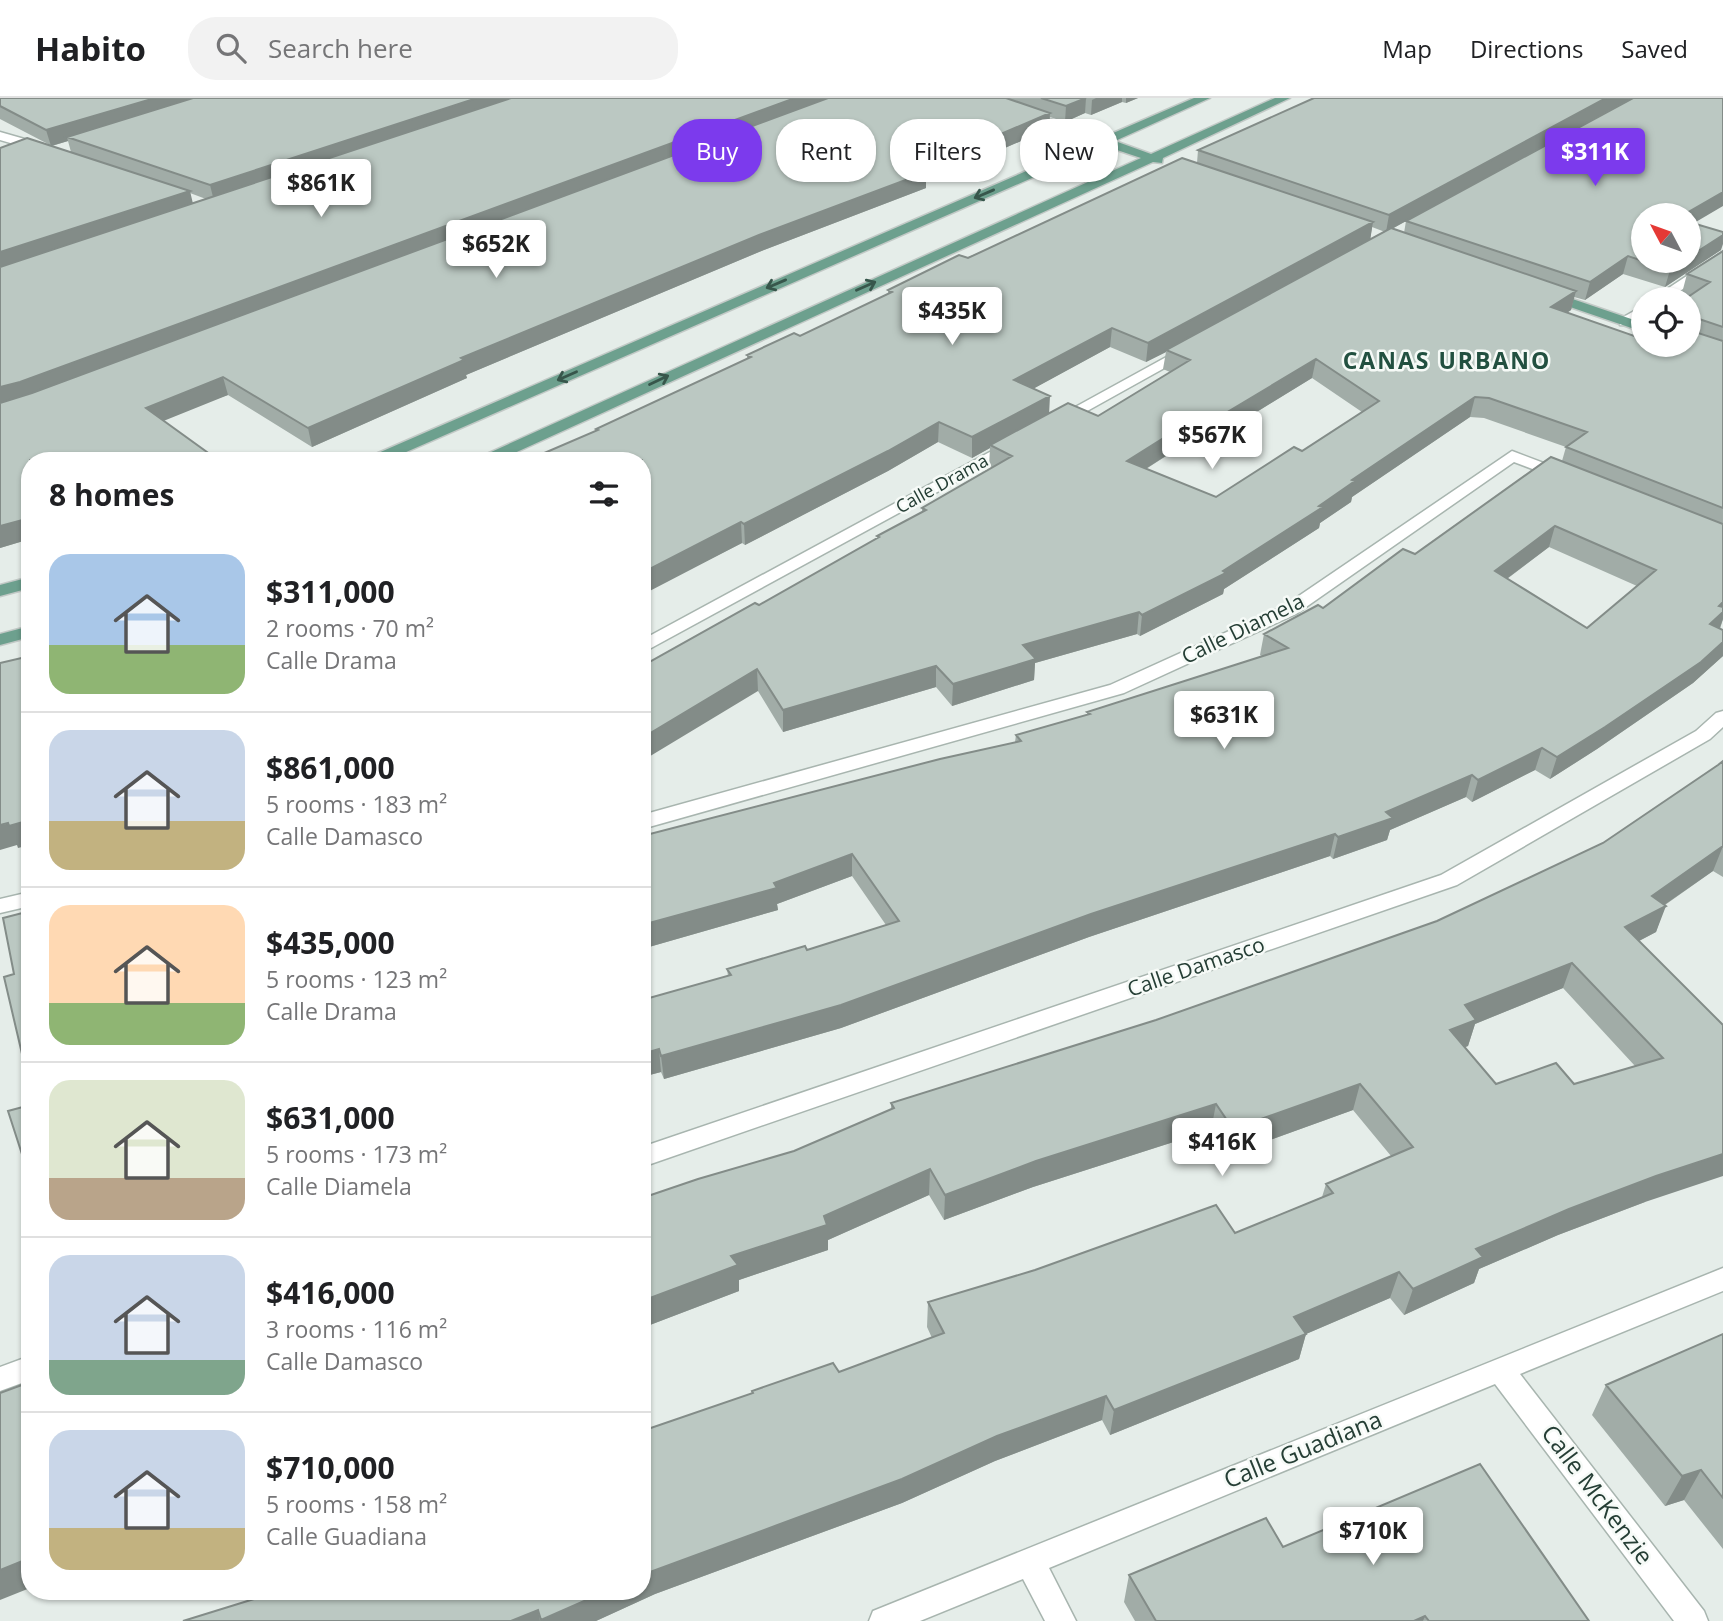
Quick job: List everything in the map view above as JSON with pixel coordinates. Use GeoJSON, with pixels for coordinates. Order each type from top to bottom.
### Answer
{"type":"FeatureCollection","features":[{"type":"Feature","properties":{"kind":"main road"},"geometry":{"type":"LineString","coordinates":[[976,98],[1038,119]]}},
{"type":"Feature","properties":{"kind":"main road"},"geometry":{"type":"LineString","coordinates":[[1118,136],[1204,98]]}},
{"type":"Feature","properties":{"kind":"main road"},"geometry":{"type":"LineString","coordinates":[[504,452],[1284,98]]}},
{"type":"Feature","properties":{"kind":"main road"},"geometry":{"type":"LineString","coordinates":[[1118,146],[1178,167]]}},
{"type":"Feature","properties":{"kind":"main road"},"geometry":{"type":"LineString","coordinates":[[393,452],[1020,179]]}},
{"type":"Feature","properties":{"kind":"main road"},"geometry":{"type":"LineString","coordinates":[[1533,290],[1631,324]]}},
{"type":"Feature","properties":{"kind":"main road"},"geometry":{"type":"LineString","coordinates":[[0,590],[21,584]]}},
{"type":"Feature","properties":{"kind":"main road"},"geometry":{"type":"LineString","coordinates":[[0,640],[21,634]]}},
{"type":"Feature","properties":{"kind":"street"},"geometry":{"type":"LineString","coordinates":[[0,136],[54,152]]}},
{"type":"Feature","properties":{"kind":"street"},"geometry":{"type":"LineString","coordinates":[[1677,287],[1723,256]]}},
{"type":"Feature","properties":{"kind":"street"},"geometry":{"type":"LineString","coordinates":[[1625,322],[1631,318]]}},
{"type":"Feature","properties":{"kind":"street"},"geometry":{"type":"LineString","coordinates":[[1046,427],[1205,340]]}},
{"type":"Feature","properties":{"kind":"street","name":"Calle Drama"},"geometry":{"type":"LineString","coordinates":[[651,643],[1021,440]]}},
{"type":"Feature","properties":{"kind":"street","name":"Calle Diamela"},"geometry":{"type":"LineString","coordinates":[[651,819],[1116,690],[1290,610],[1512,456],[1587,485]]}},
{"type":"Feature","properties":{"kind":"street","name":"Calle Damasco"},"geometry":{"type":"LineString","coordinates":[[651,1154],[1449,880],[1703,735],[1723,717]]}},
{"type":"Feature","properties":{"kind":"street"},"geometry":{"type":"LineString","coordinates":[[0,906],[21,900]]}},
{"type":"Feature","properties":{"kind":"street","name":"Calle Guadiana"},"geometry":{"type":"LineString","coordinates":[[884,1621],[1723,1279]]}},
{"type":"Feature","properties":{"kind":"street","name":"Calle McKenzie"},"geometry":{"type":"LineString","coordinates":[[1500,1369],[1693,1621]]}},
{"type":"Feature","properties":{"kind":"street"},"geometry":{"type":"LineString","coordinates":[[0,1379],[21,1371]]}},
{"type":"Feature","properties":{"kind":"street"},"geometry":{"type":"LineString","coordinates":[[1030,1561],[1061,1621]]}},
{"type":"Feature","properties":{"kind":"building"},"geometry":{"type":"Polygon","coordinates":[[[0,98],[155,98],[46,130],[0,106],[0,98]]]}},
{"type":"Feature","properties":{"kind":"building"},"geometry":{"type":"Polygon","coordinates":[[[193,98],[477,98],[210,185],[67,137],[193,98]]]}},
{"type":"Feature","properties":{"kind":"building"},"geometry":{"type":"Polygon","coordinates":[[[511,98],[795,98],[738,119],[672,119],[672,143],[20,382],[0,387],[0,267],[511,98]]]}},
{"type":"Feature","properties":{"kind":"building"},"geometry":{"type":"Polygon","coordinates":[[[828,98],[1006,98],[1050,113],[1036,119],[1020,119],[1020,126],[1006,132],[1006,119],[890,119],[890,182],[900,182],[759,235],[461,358],[464,360],[308,428],[223,377],[146,408],[207,452],[21,452],[21,520],[0,526],[0,403],[672,156],[672,182],[762,182],[762,122],[828,98]]]}},
{"type":"Feature","properties":{"kind":"building"},"geometry":{"type":"Polygon","coordinates":[[[1041,98],[1086,98],[1066,106],[1041,98]]]}},
{"type":"Feature","properties":{"kind":"building"},"geometry":{"type":"Polygon","coordinates":[[[1314,98],[1606,98],[1389,215],[1198,150],[1314,98]]]}},
{"type":"Feature","properties":{"kind":"building"},"geometry":{"type":"Polygon","coordinates":[[[1633,98],[1723,98],[1723,192],[1701,205],[1631,203],[1631,257],[1628,256],[1590,282],[1406,221],[1633,98]]]}},
{"type":"Feature","properties":{"kind":"building"},"geometry":{"type":"Polygon","coordinates":[[[27,138],[190,191],[0,252],[0,148],[27,138]]]}},
{"type":"Feature","properties":{"kind":"building"},"geometry":{"type":"Polygon","coordinates":[[[1182,158],[1373,222],[1148,343],[1112,328],[1014,380],[1050,396],[972,437],[939,422],[888,451],[651,568],[651,452],[547,452],[751,357],[747,355],[794,333],[800,336],[892,292],[888,290],[959,255],[968,258],[1182,158]]]}},
{"type":"Feature","properties":{"kind":"building"},"geometry":{"type":"Polygon","coordinates":[[[1701,226],[1723,232],[1723,235],[1701,249],[1701,226]]]}},
{"type":"Feature","properties":{"kind":"building"},"geometry":{"type":"Polygon","coordinates":[[[1391,228],[1576,291],[1551,307],[1631,335],[1631,357],[1701,357],[1701,334],[1723,341],[1723,508],[1566,447],[1587,432],[1489,398],[1475,397],[1352,480],[1355,481],[1319,506],[1323,507],[1223,571],[1226,573],[1142,615],[1139,612],[1023,645],[1036,659],[953,684],[936,666],[783,710],[757,669],[651,733],[651,661],[755,603],[759,605],[879,537],[877,536],[926,510],[922,508],[1012,456],[990,445],[1068,403],[1098,416],[1190,360],[1166,350],[1391,228]],[[1316,359],[1214,420],[1202,414],[1127,461],[1216,497],[1294,447],[1302,451],[1379,401],[1316,359]]]}},
{"type":"Feature","properties":{"kind":"building"},"geometry":{"type":"Polygon","coordinates":[[[1723,251],[1723,327],[1701,320],[1701,288],[1710,282],[1687,274],[1701,273],[1701,265],[1723,251]]]}},
{"type":"Feature","properties":{"kind":"building"},"geometry":{"type":"Polygon","coordinates":[[[1551,457],[1723,524],[1723,602],[1719,606],[1723,607],[1723,612],[1710,624],[1723,630],[1723,642],[1701,662],[1557,757],[1542,748],[1478,780],[1472,775],[1386,812],[1393,818],[1338,837],[1335,834],[1091,914],[841,1005],[661,1056],[659,1049],[651,1051],[651,997],[731,975],[727,969],[805,946],[807,950],[899,921],[852,854],[774,883],[777,888],[651,923],[651,834],[940,759],[1021,741],[1016,735],[1090,714],[1087,712],[1288,648],[1264,634],[1318,605],[1323,608],[1403,549],[1415,554],[1551,457]],[[1555,526],[1495,571],[1587,628],[1656,570],[1555,526]]]}},
{"type":"Feature","properties":{"kind":"building"},"geometry":{"type":"Polygon","coordinates":[[[21,658],[21,823],[9,826],[8,823],[0,825],[0,663],[21,658]]]}},
{"type":"Feature","properties":{"kind":"building"},"geometry":{"type":"Polygon","coordinates":[[[1723,761],[1723,846],[1652,896],[1666,906],[1625,927],[1723,1025],[1723,1154],[1569,1209],[1476,1249],[1483,1257],[1413,1289],[1399,1272],[1294,1317],[1306,1334],[1114,1410],[1106,1396],[997,1436],[902,1479],[651,1572],[651,1428],[833,1363],[839,1372],[944,1333],[928,1302],[1035,1270],[1216,1205],[1235,1233],[1333,1193],[1326,1184],[1413,1147],[1360,1084],[1233,1129],[1216,1104],[1036,1161],[945,1195],[930,1169],[824,1216],[827,1225],[731,1256],[738,1265],[651,1298],[651,1195],[794,1151],[894,1108],[891,1103],[1156,1020],[1437,921],[1603,843],[1723,761]],[[1572,963],[1465,1005],[1476,1020],[1450,1030],[1496,1084],[1556,1063],[1574,1084],[1663,1058],[1572,963]]]}},
{"type":"Feature","properties":{"kind":"building"},"geometry":{"type":"Polygon","coordinates":[[[21,913],[21,1050],[4,977],[14,974],[3,918],[21,913]]]}},
{"type":"Feature","properties":{"kind":"building"},"geometry":{"type":"Polygon","coordinates":[[[21,1107],[21,1151],[8,1111],[21,1107]]]}},
{"type":"Feature","properties":{"kind":"building"},"geometry":{"type":"Polygon","coordinates":[[[1723,1334],[1723,1498],[1701,1470],[1682,1476],[1606,1385],[1723,1334]]]}},
{"type":"Feature","properties":{"kind":"building"},"geometry":{"type":"Polygon","coordinates":[[[21,1385],[21,1562],[0,1570],[0,1393],[21,1385]]]}},
{"type":"Feature","properties":{"kind":"building"},"geometry":{"type":"Polygon","coordinates":[[[1480,1464],[1589,1621],[1429,1621],[1425,1616],[1414,1621],[1156,1621],[1129,1575],[1266,1518],[1283,1547],[1480,1464]]]}},
{"type":"Feature","properties":{"kind":"building"},"geometry":{"type":"Polygon","coordinates":[[[251,1600],[587,1600],[541,1620],[538,1610],[511,1621],[183,1621],[251,1600]]]}},
{"type":"Feature","properties":{"kind":"district","name":"CANAS URBANO"},"geometry":{"type":"Point","coordinates":[1447,361]}}]}
